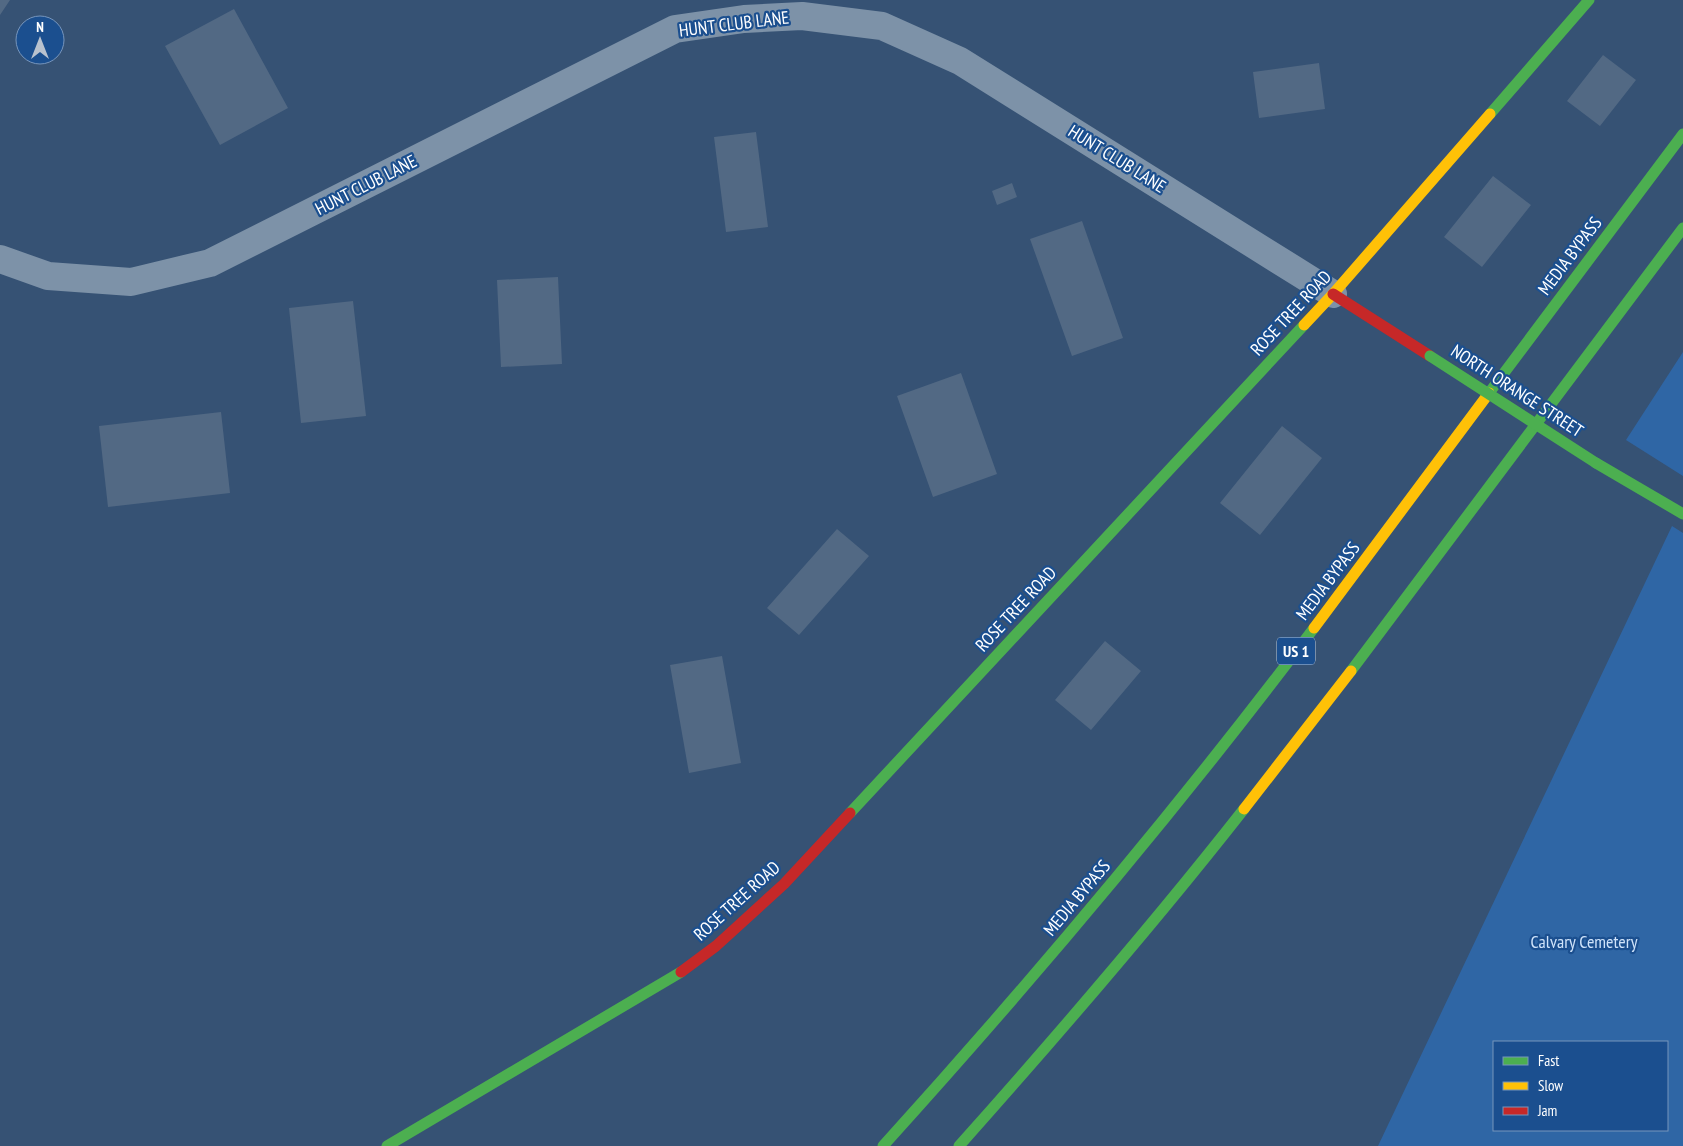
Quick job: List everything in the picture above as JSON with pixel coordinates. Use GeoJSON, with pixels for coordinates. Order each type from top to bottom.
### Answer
{"type":"FeatureCollection","features":[{"type":"Feature","properties":{"kind":"main road","name":"ROSE TREE ROAD"},"geometry":{"type":"LineString","coordinates":[[387,1146],[679,973],[716,946],[784,884],[1333,294],[1589,0]]}},
{"type":"Feature","properties":{"kind":"main road","name":"MEDIA BYPASS"},"geometry":{"type":"LineString","coordinates":[[883,1146],[1055,952],[1186,793],[1348,583],[1683,134]]}},
{"type":"Feature","properties":{"kind":"main road"},"geometry":{"type":"LineString","coordinates":[[959,1146],[1098,988],[1200,866],[1393,616],[1683,228]]}},
{"type":"Feature","properties":{"kind":"main road","name":"NORTH ORANGE STREET"},"geometry":{"type":"LineString","coordinates":[[1333,294],[1596,463],[1683,514]]}},
{"type":"Feature","properties":{"kind":"street","name":"HUNT CLUB LANE"},"geometry":{"type":"LineString","coordinates":[[0,259],[48,276],[131,282],[210,263],[675,28],[744,19],[802,16],[882,26],[960,62],[1333,294]]}},
{"type":"Feature","properties":{"kind":"green space"},"geometry":{"type":"Polygon","coordinates":[[[1683,352],[1683,476],[1626,440],[1683,352]]]}},
{"type":"Feature","properties":{"kind":"green space","name":"Calvary Cemetery"},"geometry":{"type":"Polygon","coordinates":[[[1672,526],[1683,533],[1683,1146],[1378,1146],[1672,526]]]}},
{"type":"Feature","properties":{"kind":"building"},"geometry":{"type":"Polygon","coordinates":[[[0,0],[10,0],[0,15],[0,0]]]}},
{"type":"Feature","properties":{"kind":"building"},"geometry":{"type":"Polygon","coordinates":[[[234,9],[288,108],[220,145],[165,46],[234,9]]]}},
{"type":"Feature","properties":{"kind":"building"},"geometry":{"type":"Polygon","coordinates":[[[1603,55],[1636,80],[1600,126],[1567,101],[1603,55]]]}},
{"type":"Feature","properties":{"kind":"building"},"geometry":{"type":"Polygon","coordinates":[[[1319,63],[1325,109],[1259,118],[1253,72],[1319,63]]]}},
{"type":"Feature","properties":{"kind":"building"},"geometry":{"type":"Polygon","coordinates":[[[756,132],[768,227],[726,232],[714,137],[756,132]]]}},
{"type":"Feature","properties":{"kind":"building"},"geometry":{"type":"Polygon","coordinates":[[[1493,176],[1531,205],[1482,267],[1444,237],[1493,176]]]}},
{"type":"Feature","properties":{"kind":"building"},"geometry":{"type":"Polygon","coordinates":[[[1012,183],[1017,197],[997,205],[992,191],[1012,183]]]}},
{"type":"Feature","properties":{"kind":"building"},"geometry":{"type":"Polygon","coordinates":[[[1082,221],[1123,338],[1072,356],[1030,239],[1082,221]]]}},
{"type":"Feature","properties":{"kind":"building"},"geometry":{"type":"Polygon","coordinates":[[[558,277],[562,364],[501,367],[497,280],[558,277]]]}},
{"type":"Feature","properties":{"kind":"building"},"geometry":{"type":"Polygon","coordinates":[[[353,301],[366,416],[301,423],[289,308],[353,301]]]}},
{"type":"Feature","properties":{"kind":"building"},"geometry":{"type":"Polygon","coordinates":[[[961,373],[997,474],[933,497],[897,396],[961,373]]]}},
{"type":"Feature","properties":{"kind":"building"},"geometry":{"type":"Polygon","coordinates":[[[221,412],[230,493],[108,507],[99,426],[221,412]]]}},
{"type":"Feature","properties":{"kind":"building"},"geometry":{"type":"Polygon","coordinates":[[[1282,426],[1322,458],[1260,535],[1220,503],[1282,426]]]}},
{"type":"Feature","properties":{"kind":"building"},"geometry":{"type":"Polygon","coordinates":[[[837,529],[869,556],[799,635],[767,608],[837,529]]]}},
{"type":"Feature","properties":{"kind":"building"},"geometry":{"type":"Polygon","coordinates":[[[1105,641],[1141,671],[1091,730],[1055,700],[1105,641]]]}},
{"type":"Feature","properties":{"kind":"building"},"geometry":{"type":"Polygon","coordinates":[[[722,656],[741,763],[689,773],[670,665],[722,656]]]}},
{"type":"Feature","properties":{"kind":"traffic: fast"},"geometry":{"type":"LineString","coordinates":[[1490,114],[1589,0]]}},
{"type":"Feature","properties":{"kind":"traffic: fast"},"geometry":{"type":"LineString","coordinates":[[1489,393],[1683,134]]}},
{"type":"Feature","properties":{"kind":"traffic: fast"},"geometry":{"type":"LineString","coordinates":[[1351,671],[1683,228]]}},
{"type":"Feature","properties":{"kind":"traffic: fast"},"geometry":{"type":"LineString","coordinates":[[850,813],[1304,325]]}},
{"type":"Feature","properties":{"kind":"traffic: fast"},"geometry":{"type":"LineString","coordinates":[[1430,356],[1596,463]]}},
{"type":"Feature","properties":{"kind":"traffic: fast"},"geometry":{"type":"LineString","coordinates":[[1596,463],[1683,514]]}},
{"type":"Feature","properties":{"kind":"traffic: fast"},"geometry":{"type":"LineString","coordinates":[[883,1146],[995,1020],[1104,892],[1211,761],[1314,628]]}},
{"type":"Feature","properties":{"kind":"traffic: fast"},"geometry":{"type":"LineString","coordinates":[[959,1146],[1104,980],[1244,809]]}},
{"type":"Feature","properties":{"kind":"traffic: fast"},"geometry":{"type":"LineString","coordinates":[[387,1146],[681,972]]}},
{"type":"Feature","properties":{"kind":"traffic: slow"},"geometry":{"type":"LineString","coordinates":[[1304,325],[1490,114]]}},
{"type":"Feature","properties":{"kind":"traffic: slow"},"geometry":{"type":"LineString","coordinates":[[1314,628],[1489,393]]}},
{"type":"Feature","properties":{"kind":"traffic: slow"},"geometry":{"type":"LineString","coordinates":[[1244,809],[1351,671]]}},
{"type":"Feature","properties":{"kind":"traffic: jam"},"geometry":{"type":"LineString","coordinates":[[1333,294],[1430,356]]}},
{"type":"Feature","properties":{"kind":"traffic: jam"},"geometry":{"type":"LineString","coordinates":[[681,972],[716,946],[784,884],[850,813]]}}]}
